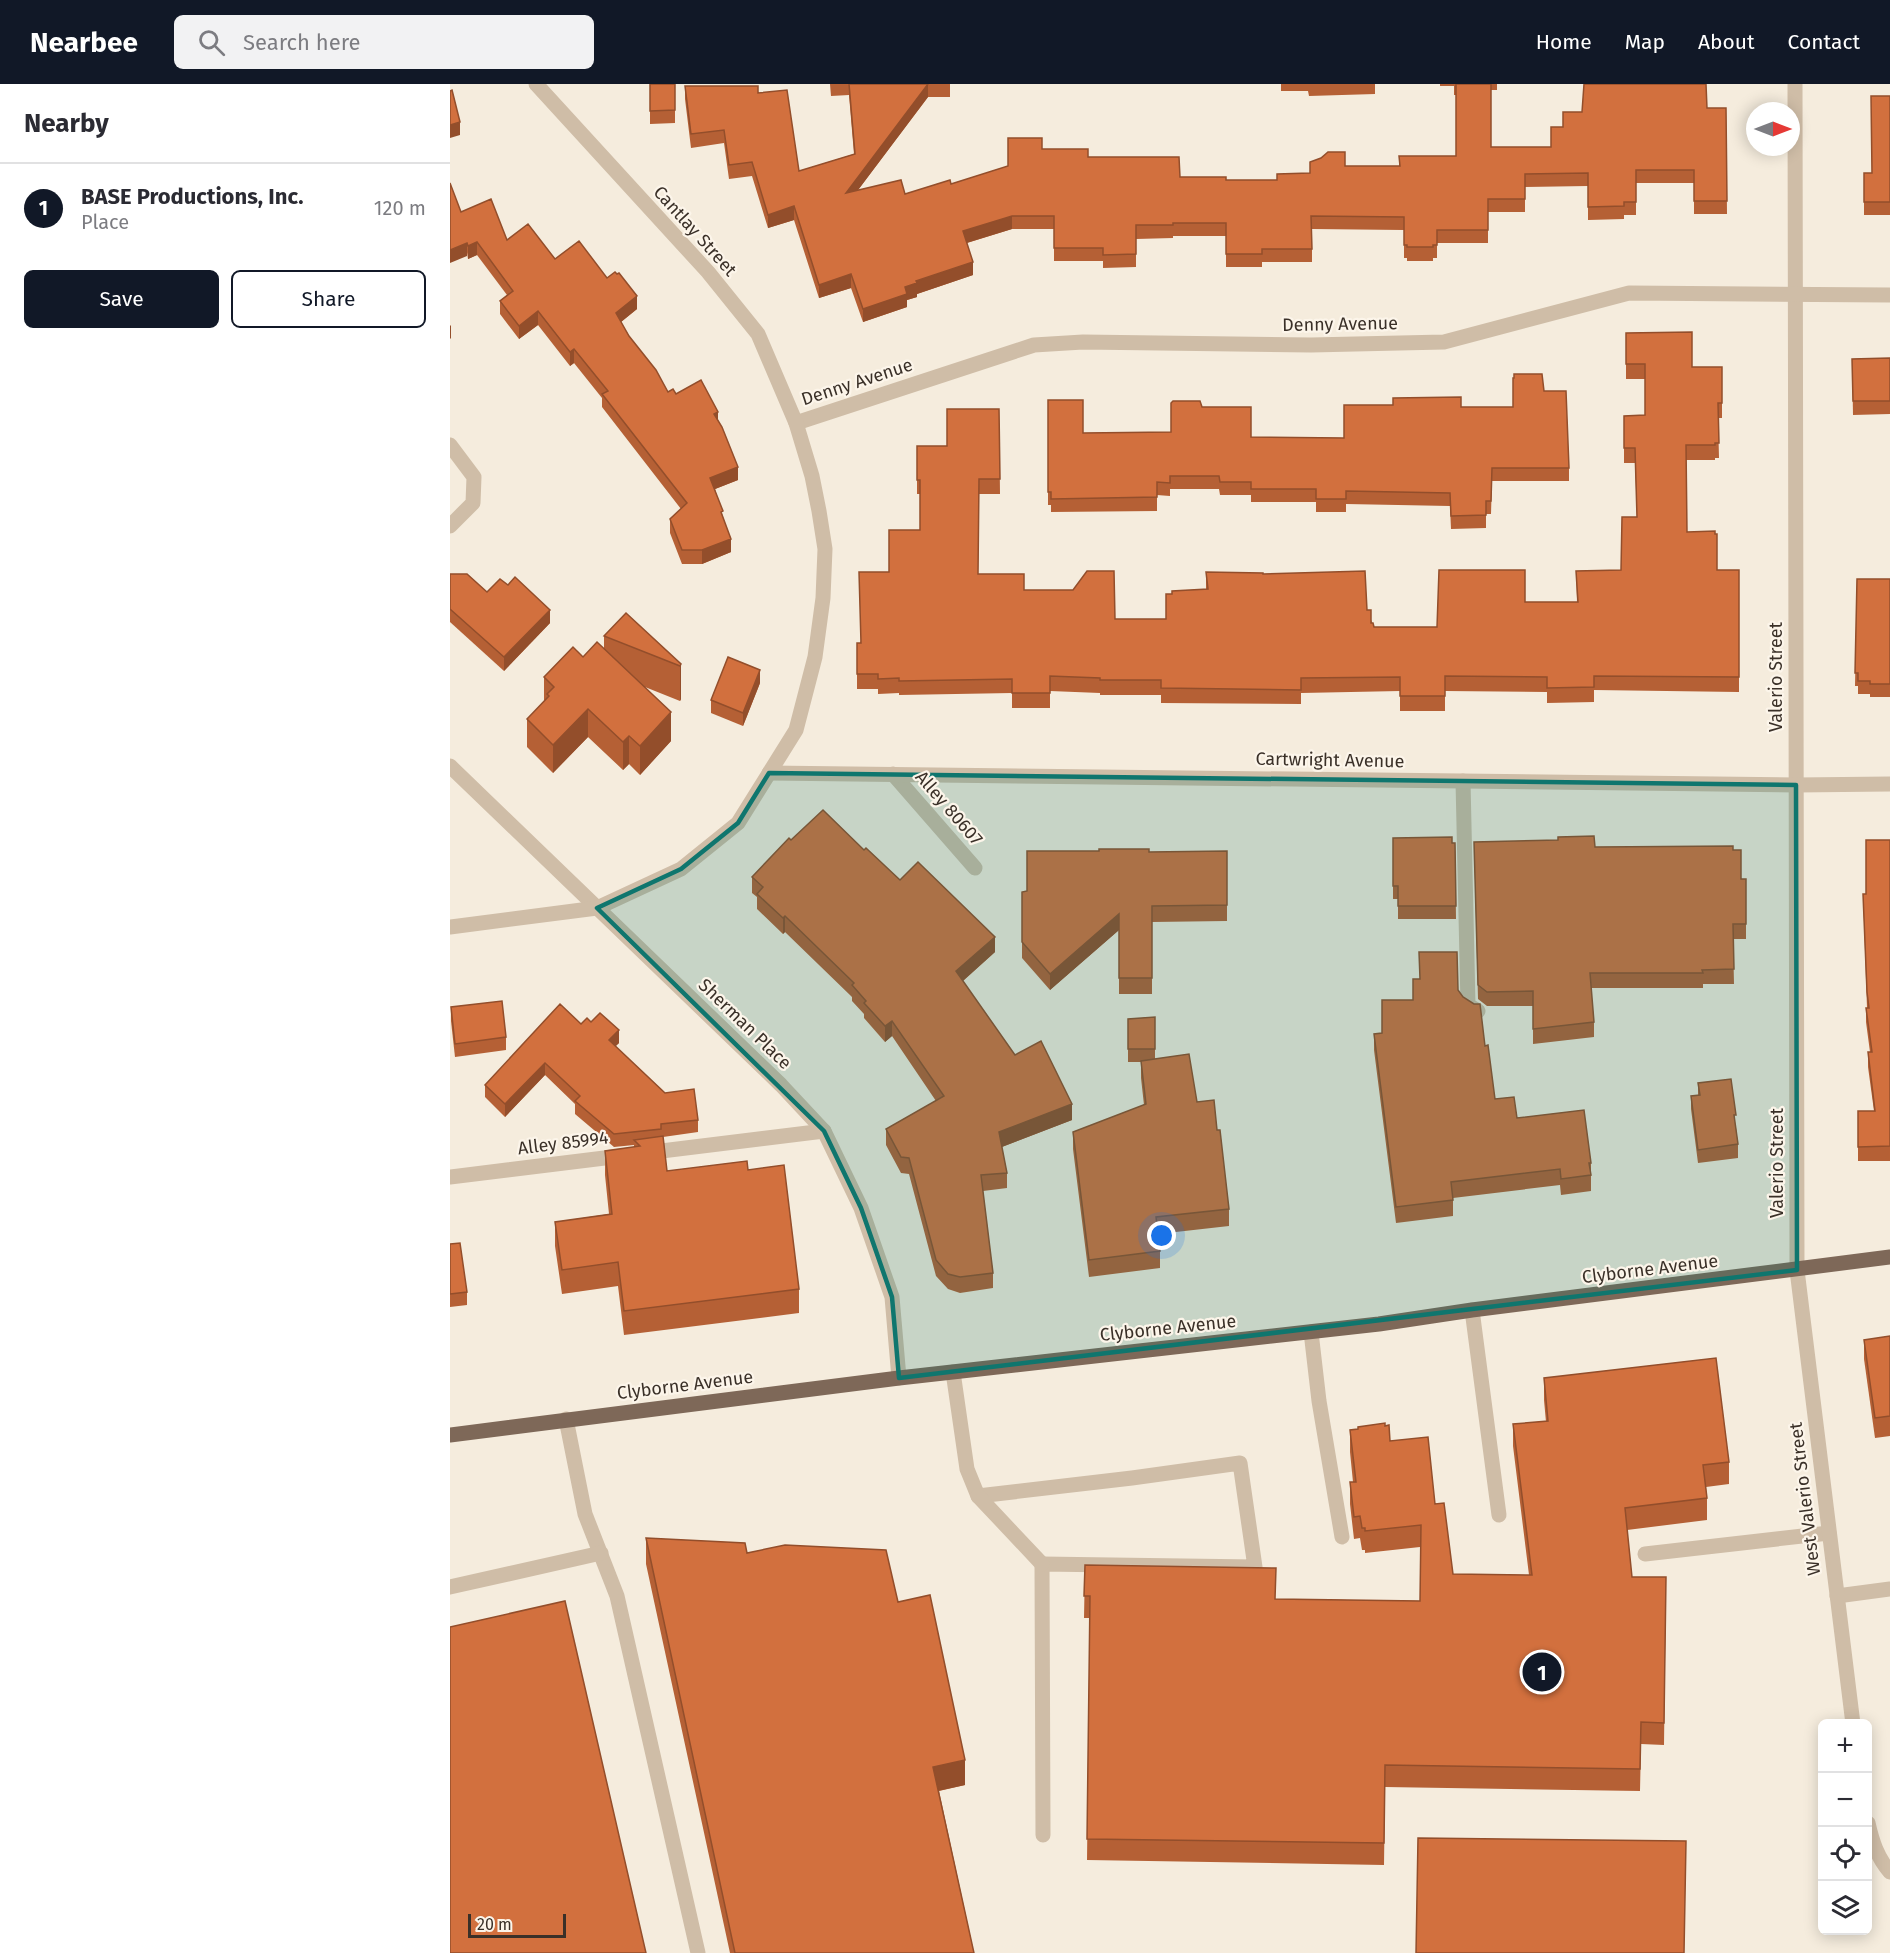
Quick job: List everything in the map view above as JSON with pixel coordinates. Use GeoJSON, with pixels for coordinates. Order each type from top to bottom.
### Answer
{"type":"FeatureCollection","features":[{"type":"Feature","properties":{"kind":"main road","name":"Clyborne Avenue"},"geometry":{"type":"LineString","coordinates":[[450,1435],[899,1378],[1379,1324],[1890,1257]]}},
{"type":"Feature","properties":{"kind":"street","name":"Cantlay Street"},"geometry":{"type":"LineString","coordinates":[[536,84],[708,272],[758,334],[796,423],[812,476],[825,549],[823,598],[815,657],[796,730],[738,823],[681,869],[597,908]]}},
{"type":"Feature","properties":{"kind":"street","name":"Valerio Street"},"geometry":{"type":"LineString","coordinates":[[1795,84],[1797,1270]]}},
{"type":"Feature","properties":{"kind":"street","name":"Denny Avenue"},"geometry":{"type":"LineString","coordinates":[[796,423],[1034,345],[1083,342],[1311,345],[1444,342],[1629,293],[1890,295]]}},
{"type":"Feature","properties":{"kind":"street"},"geometry":{"type":"LineString","coordinates":[[450,445],[474,477],[473,503],[450,526]]}},
{"type":"Feature","properties":{"kind":"street","name":"Sherman Place"},"geometry":{"type":"LineString","coordinates":[[450,766],[781,1085],[824,1131],[861,1208],[892,1297],[899,1378]]}},
{"type":"Feature","properties":{"kind":"street","name":"Cartwright Avenue"},"geometry":{"type":"LineString","coordinates":[[769,773],[1796,785],[1890,784]]}},
{"type":"Feature","properties":{"kind":"street","name":"Alley 80607"},"geometry":{"type":"LineString","coordinates":[[893,774],[975,868]]}},
{"type":"Feature","properties":{"kind":"street"},"geometry":{"type":"LineString","coordinates":[[1462,781],[1468,1005],[1478,1011]]}},
{"type":"Feature","properties":{"kind":"street"},"geometry":{"type":"LineString","coordinates":[[450,927],[597,908]]}},
{"type":"Feature","properties":{"kind":"street","name":"Alley 85994"},"geometry":{"type":"LineString","coordinates":[[450,1177],[824,1131]]}},
{"type":"Feature","properties":{"kind":"street","name":"West Valerio Street"},"geometry":{"type":"LineString","coordinates":[[1797,1270],[1852,1719]]}},
{"type":"Feature","properties":{"kind":"street"},"geometry":{"type":"LineString","coordinates":[[1472,1310],[1499,1515]]}},
{"type":"Feature","properties":{"kind":"street"},"geometry":{"type":"LineString","coordinates":[[1311,1332],[1319,1401],[1342,1537]]}},
{"type":"Feature","properties":{"kind":"street"},"geometry":{"type":"LineString","coordinates":[[953,1372],[967,1469],[978,1496],[1042,1564],[1043,1834]]}},
{"type":"Feature","properties":{"kind":"street"},"geometry":{"type":"LineString","coordinates":[[566,1419],[585,1514],[617,1596],[698,1953]]}},
{"type":"Feature","properties":{"kind":"street"},"geometry":{"type":"LineString","coordinates":[[978,1496],[1240,1464],[1255,1567],[1042,1564]]}},
{"type":"Feature","properties":{"kind":"street"},"geometry":{"type":"LineString","coordinates":[[1645,1554],[1829,1533]]}},
{"type":"Feature","properties":{"kind":"street"},"geometry":{"type":"LineString","coordinates":[[450,1587],[601,1553]]}},
{"type":"Feature","properties":{"kind":"street"},"geometry":{"type":"LineString","coordinates":[[1837,1596],[1890,1589]]}},
{"type":"Feature","properties":{"kind":"street"},"geometry":{"type":"LineString","coordinates":[[1869,1827],[1871,1840],[1881,1862],[1890,1872]]}},
{"type":"Feature","properties":{"kind":"highlighted area"},"geometry":{"type":"Polygon","coordinates":[[[769,773],[1796,785],[1797,1270],[899,1378],[892,1297],[861,1208],[824,1131],[597,908],[681,869],[738,823],[769,773]]]}},
{"type":"Feature","properties":{"kind":"building"},"geometry":{"type":"Polygon","coordinates":[[[650,84],[675,84],[675,110],[650,111],[650,84]]]}},
{"type":"Feature","properties":{"kind":"building"},"geometry":{"type":"Polygon","coordinates":[[[849,84],[928,84],[846,193],[901,180],[905,194],[950,180],[951,184],[1008,166],[1008,138],[1042,138],[1042,149],[1088,149],[1088,157],[1179,157],[1180,177],[1277,180],[1277,174],[1310,173],[1310,162],[1321,158],[1328,152],[1345,152],[1345,166],[1400,166],[1399,156],[1456,156],[1456,84],[1491,84],[1491,147],[1551,147],[1551,127],[1563,127],[1563,112],[1582,112],[1584,84],[1706,84],[1707,108],[1726,108],[1727,201],[1694,201],[1694,170],[1636,170],[1636,202],[1624,202],[1624,206],[1588,207],[1588,173],[1525,174],[1525,199],[1488,199],[1488,230],[1437,230],[1437,245],[1433,247],[1404,245],[1404,217],[1311,216],[1312,249],[1262,249],[1262,254],[1226,254],[1226,223],[1136,225],[1136,254],[1103,255],[1103,248],[1054,248],[1054,216],[1012,216],[963,231],[973,262],[916,281],[917,283],[905,287],[907,294],[863,309],[851,274],[819,285],[794,206],[768,215],[752,162],[729,165],[724,130],[691,134],[685,86],[758,86],[758,93],[787,90],[799,171],[855,154],[849,84]]]}},
{"type":"Feature","properties":{"kind":"building"},"geometry":{"type":"Polygon","coordinates":[[[452,90],[460,122],[450,125],[450,91],[452,90]]]}},
{"type":"Feature","properties":{"kind":"building"},"geometry":{"type":"Polygon","coordinates":[[[1871,96],[1890,96],[1890,202],[1864,202],[1864,173],[1872,173],[1871,96]]]}},
{"type":"Feature","properties":{"kind":"building"},"geometry":{"type":"Polygon","coordinates":[[[450,183],[461,212],[491,199],[507,240],[528,224],[555,259],[579,241],[607,278],[615,272],[619,273],[637,296],[616,313],[629,336],[656,370],[668,392],[673,389],[676,394],[701,380],[718,412],[714,414],[722,427],[738,467],[710,478],[731,539],[702,550],[682,550],[670,519],[687,503],[602,394],[608,391],[574,349],[570,352],[538,311],[519,326],[500,301],[513,291],[477,242],[468,246],[467,243],[450,250],[450,183]]]}},
{"type":"Feature","properties":{"kind":"building"},"geometry":{"type":"Polygon","coordinates":[[[1692,332],[1692,367],[1722,367],[1722,403],[1718,403],[1719,443],[1686,445],[1687,532],[1715,531],[1717,534],[1717,570],[1739,570],[1739,677],[1594,676],[1594,687],[1547,688],[1547,677],[1445,676],[1445,696],[1400,696],[1400,677],[1301,678],[1301,690],[1161,688],[1161,680],[1100,680],[1100,678],[1050,676],[1050,693],[1012,693],[1012,679],[899,681],[899,678],[878,679],[878,674],[857,674],[857,643],[861,643],[859,572],[889,572],[889,530],[920,530],[917,446],[947,446],[947,409],[999,409],[1000,479],[979,479],[978,574],[1024,574],[1024,590],[1073,590],[1087,571],[1114,571],[1115,619],[1166,619],[1166,594],[1172,594],[1172,591],[1208,589],[1206,572],[1263,574],[1365,571],[1367,610],[1371,610],[1371,623],[1374,627],[1437,627],[1439,570],[1525,570],[1525,602],[1578,602],[1576,571],[1621,570],[1622,517],[1637,517],[1635,448],[1624,448],[1624,416],[1645,415],[1645,364],[1626,364],[1626,333],[1692,332]]]}},
{"type":"Feature","properties":{"kind":"building"},"geometry":{"type":"Polygon","coordinates":[[[1890,358],[1890,401],[1853,401],[1852,359],[1890,358]]]}},
{"type":"Feature","properties":{"kind":"building"},"geometry":{"type":"Polygon","coordinates":[[[1514,374],[1542,374],[1544,391],[1566,391],[1569,468],[1492,468],[1491,501],[1486,501],[1486,515],[1451,516],[1450,493],[1346,491],[1346,499],[1316,499],[1316,489],[1251,489],[1251,482],[1220,482],[1219,476],[1170,476],[1170,483],[1157,482],[1157,497],[1051,499],[1051,492],[1048,492],[1048,400],[1083,400],[1083,433],[1171,432],[1171,403],[1173,401],[1200,401],[1202,407],[1251,407],[1251,437],[1344,438],[1344,405],[1393,405],[1393,398],[1461,397],[1461,407],[1513,407],[1514,374]]]}},
{"type":"Feature","properties":{"kind":"building"},"geometry":{"type":"Polygon","coordinates":[[[450,574],[467,574],[487,592],[500,579],[508,585],[515,577],[550,610],[504,657],[450,609],[450,574]]]}},
{"type":"Feature","properties":{"kind":"building"},"geometry":{"type":"Polygon","coordinates":[[[1857,579],[1890,579],[1890,684],[1870,684],[1870,681],[1858,681],[1858,673],[1855,673],[1857,579]]]}},
{"type":"Feature","properties":{"kind":"building"},"geometry":{"type":"Polygon","coordinates":[[[626,613],[681,664],[680,666],[604,636],[626,613]]]}},
{"type":"Feature","properties":{"kind":"building"},"geometry":{"type":"Polygon","coordinates":[[[597,642],[671,712],[640,746],[629,736],[623,742],[588,709],[553,745],[527,719],[549,696],[547,694],[554,687],[544,677],[573,647],[583,657],[597,642]]]}},
{"type":"Feature","properties":{"kind":"building"},"geometry":{"type":"Polygon","coordinates":[[[728,657],[760,670],[743,713],[711,700],[728,657]]]}},
{"type":"Feature","properties":{"kind":"building"},"geometry":{"type":"Polygon","coordinates":[[[823,810],[864,850],[866,848],[900,880],[918,862],[995,937],[956,971],[1015,1055],[1041,1041],[1072,1104],[999,1132],[1007,1173],[981,1175],[993,1273],[960,1277],[948,1274],[936,1260],[909,1158],[901,1157],[886,1129],[944,1096],[892,1021],[885,1026],[864,1003],[866,1001],[852,985],[854,983],[785,916],[783,918],[757,894],[763,887],[752,877],[789,838],[791,840],[823,810]]]}},
{"type":"Feature","properties":{"kind":"building"},"geometry":{"type":"Polygon","coordinates":[[[1594,836],[1595,847],[1733,846],[1733,850],[1741,850],[1741,879],[1746,879],[1746,924],[1733,924],[1734,969],[1702,970],[1703,973],[1590,973],[1594,1022],[1533,1029],[1533,991],[1487,992],[1478,985],[1474,842],[1558,840],[1558,837],[1594,836]]]}},
{"type":"Feature","properties":{"kind":"building"},"geometry":{"type":"Polygon","coordinates":[[[1452,837],[1452,843],[1455,843],[1456,906],[1398,906],[1398,886],[1393,886],[1393,838],[1452,837]]]}},
{"type":"Feature","properties":{"kind":"building"},"geometry":{"type":"Polygon","coordinates":[[[1866,840],[1890,840],[1890,1146],[1858,1147],[1858,1111],[1875,1111],[1868,1052],[1872,1052],[1866,1008],[1869,1008],[1863,894],[1866,894],[1866,840]]]}},
{"type":"Feature","properties":{"kind":"building"},"geometry":{"type":"Polygon","coordinates":[[[1099,849],[1149,849],[1149,852],[1227,851],[1227,905],[1152,906],[1152,978],[1119,978],[1119,914],[1050,974],[1022,942],[1022,892],[1027,891],[1027,851],[1099,851],[1099,849]]]}},
{"type":"Feature","properties":{"kind":"building"},"geometry":{"type":"Polygon","coordinates":[[[1419,952],[1457,952],[1458,990],[1463,997],[1474,1004],[1480,1004],[1495,1099],[1514,1097],[1517,1118],[1584,1110],[1591,1175],[1561,1179],[1560,1169],[1451,1182],[1453,1200],[1396,1207],[1374,1034],[1382,1033],[1382,1000],[1413,1000],[1413,979],[1420,979],[1419,952]]]}},
{"type":"Feature","properties":{"kind":"building"},"geometry":{"type":"Polygon","coordinates":[[[502,1001],[506,1037],[455,1044],[451,1007],[502,1001]]]}},
{"type":"Feature","properties":{"kind":"building"},"geometry":{"type":"Polygon","coordinates":[[[560,1004],[581,1024],[587,1018],[591,1022],[600,1013],[619,1030],[609,1040],[665,1093],[694,1089],[698,1120],[661,1124],[661,1129],[614,1134],[575,1101],[580,1096],[545,1063],[505,1104],[485,1085],[560,1004]]]}},
{"type":"Feature","properties":{"kind":"building"},"geometry":{"type":"Polygon","coordinates":[[[1155,1017],[1155,1049],[1128,1049],[1128,1019],[1155,1017]]]}},
{"type":"Feature","properties":{"kind":"building"},"geometry":{"type":"Polygon","coordinates":[[[1189,1054],[1197,1102],[1214,1100],[1217,1130],[1220,1130],[1229,1209],[1156,1217],[1160,1251],[1089,1260],[1073,1132],[1146,1104],[1141,1061],[1189,1054]]]}},
{"type":"Feature","properties":{"kind":"building"},"geometry":{"type":"Polygon","coordinates":[[[1731,1079],[1738,1144],[1698,1150],[1691,1096],[1700,1095],[1698,1083],[1731,1079]]]}},
{"type":"Feature","properties":{"kind":"building"},"geometry":{"type":"Polygon","coordinates":[[[663,1136],[667,1171],[747,1161],[748,1170],[784,1165],[799,1289],[624,1311],[618,1262],[562,1270],[555,1222],[612,1214],[605,1151],[640,1146],[634,1140],[663,1136]]]}},
{"type":"Feature","properties":{"kind":"building"},"geometry":{"type":"Polygon","coordinates":[[[460,1243],[467,1292],[450,1294],[450,1244],[460,1243]]]}},
{"type":"Feature","properties":{"kind":"building"},"geometry":{"type":"Polygon","coordinates":[[[1890,1336],[1890,1416],[1875,1418],[1864,1340],[1890,1336]]]}},
{"type":"Feature","properties":{"kind":"building"},"geometry":{"type":"Polygon","coordinates":[[[1716,1358],[1729,1462],[1703,1465],[1707,1498],[1625,1508],[1632,1577],[1666,1577],[1664,1723],[1641,1722],[1640,1769],[1385,1765],[1384,1843],[1087,1839],[1090,1596],[1084,1596],[1085,1565],[1276,1568],[1275,1599],[1420,1601],[1421,1525],[1365,1531],[1365,1528],[1362,1528],[1360,1516],[1354,1517],[1350,1482],[1356,1482],[1350,1430],[1385,1423],[1385,1426],[1389,1425],[1390,1441],[1428,1437],[1435,1504],[1444,1503],[1453,1574],[1532,1575],[1513,1424],[1548,1421],[1544,1378],[1716,1358]]]}},
{"type":"Feature","properties":{"kind":"building"},"geometry":{"type":"Polygon","coordinates":[[[646,1538],[745,1543],[747,1553],[785,1545],[886,1550],[898,1602],[930,1595],[965,1760],[933,1767],[974,1953],[735,1953],[646,1538]]]}},
{"type":"Feature","properties":{"kind":"building"},"geometry":{"type":"Polygon","coordinates":[[[565,1601],[646,1953],[450,1953],[450,1627],[565,1601]]]}},
{"type":"Feature","properties":{"kind":"building"},"geometry":{"type":"Polygon","coordinates":[[[1418,1838],[1686,1841],[1684,1953],[1416,1953],[1418,1838]]]}},
{"type":"Feature","properties":{"kind":"place","name":"BASE Productions, Inc."},"geometry":{"type":"Point","coordinates":[1542,1672]}}]}
